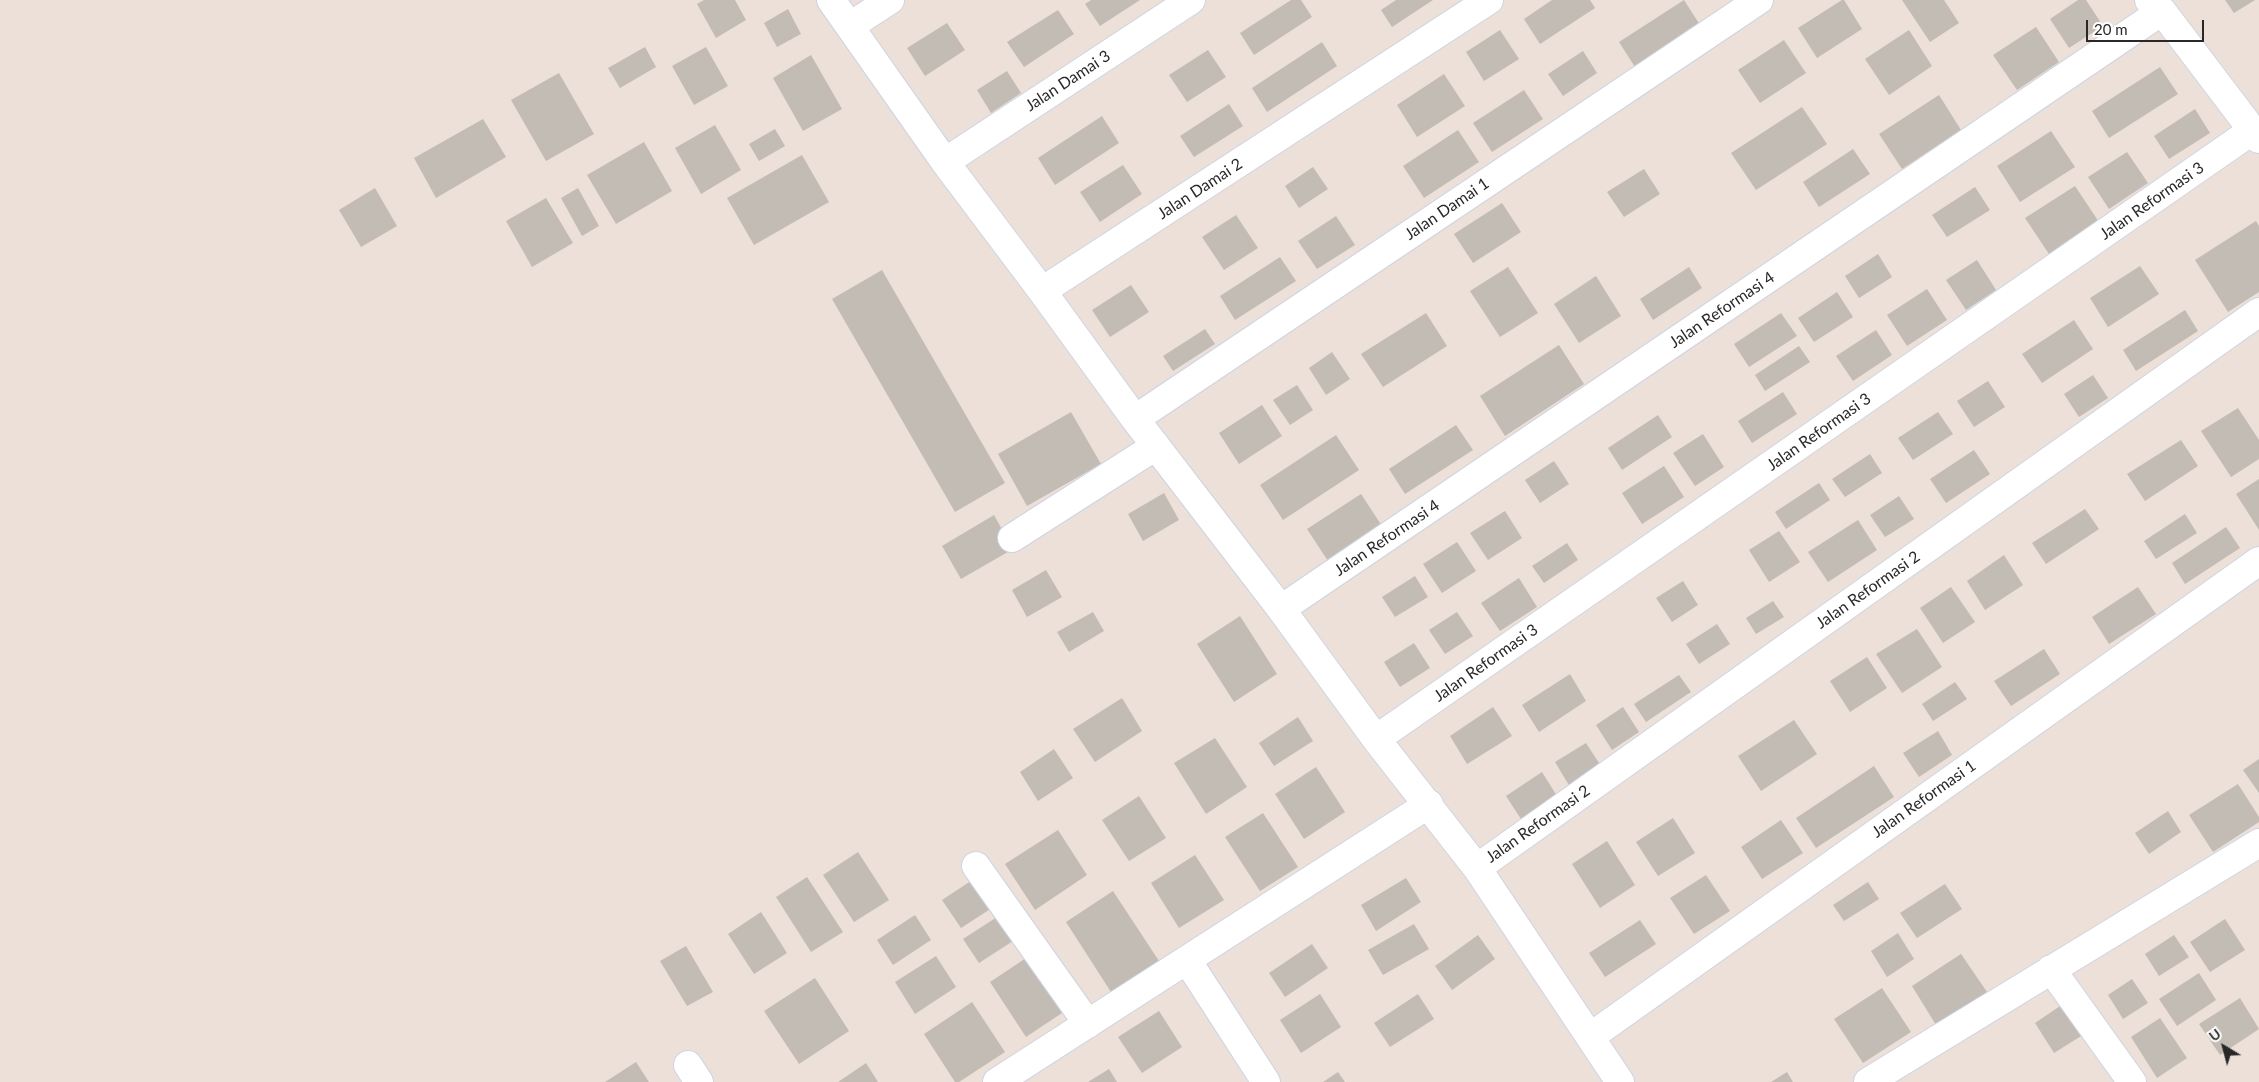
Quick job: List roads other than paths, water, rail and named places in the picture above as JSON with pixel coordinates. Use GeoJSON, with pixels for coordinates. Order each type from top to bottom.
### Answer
{"type":"FeatureCollection","features":[{"type":"Feature","properties":{"kind":"street"},"geometry":{"type":"LineString","coordinates":[[831,0],[945,162],[1135,419],[1281,609],[1376,740],[1429,804],[1477,868],[1620,1082]]}},
{"type":"Feature","properties":{"kind":"street"},"geometry":{"type":"LineString","coordinates":[[850,26],[890,0]]}},
{"type":"Feature","properties":{"kind":"street","name":"Jalan Damai 3"},"geometry":{"type":"LineString","coordinates":[[945,162],[1191,0]]}},
{"type":"Feature","properties":{"kind":"street","name":"Jalan Damai 2"},"geometry":{"type":"LineString","coordinates":[[1042,291],[1489,0]]}},
{"type":"Feature","properties":{"kind":"street","name":"Jalan Damai 1"},"geometry":{"type":"LineString","coordinates":[[1135,419],[1721,10],[1759,0]]}},
{"type":"Feature","properties":{"kind":"street"},"geometry":{"type":"LineString","coordinates":[[2155,5],[2256,134]]}},
{"type":"Feature","properties":{"kind":"street","name":"Jalan Reformasi 4"},"geometry":{"type":"LineString","coordinates":[[1281,609],[2155,5]]}},
{"type":"Feature","properties":{"kind":"street","name":"Jalan Reformasi 3"},"geometry":{"type":"LineString","coordinates":[[1376,740],[2256,134]]}},
{"type":"Feature","properties":{"kind":"street","name":"Jalan Reformasi 2"},"geometry":{"type":"LineString","coordinates":[[1477,868],[2259,312]]}},
{"type":"Feature","properties":{"kind":"street"},"geometry":{"type":"LineString","coordinates":[[1012,538],[1156,446]]}},
{"type":"Feature","properties":{"kind":"street","name":"Jalan Reformasi 1"},"geometry":{"type":"LineString","coordinates":[[1590,1037],[2259,561]]}},
{"type":"Feature","properties":{"kind":"street"},"geometry":{"type":"LineString","coordinates":[[997,1082],[1429,804]]}},
{"type":"Feature","properties":{"kind":"street"},"geometry":{"type":"LineString","coordinates":[[1868,1082],[2259,843]]}},
{"type":"Feature","properties":{"kind":"street"},"geometry":{"type":"LineString","coordinates":[[976,866],[1088,1024]]}},
{"type":"Feature","properties":{"kind":"street"},"geometry":{"type":"LineString","coordinates":[[1187,960],[1266,1082]]}},
{"type":"Feature","properties":{"kind":"street"},"geometry":{"type":"LineString","coordinates":[[2051,969],[2132,1082]]}}]}
